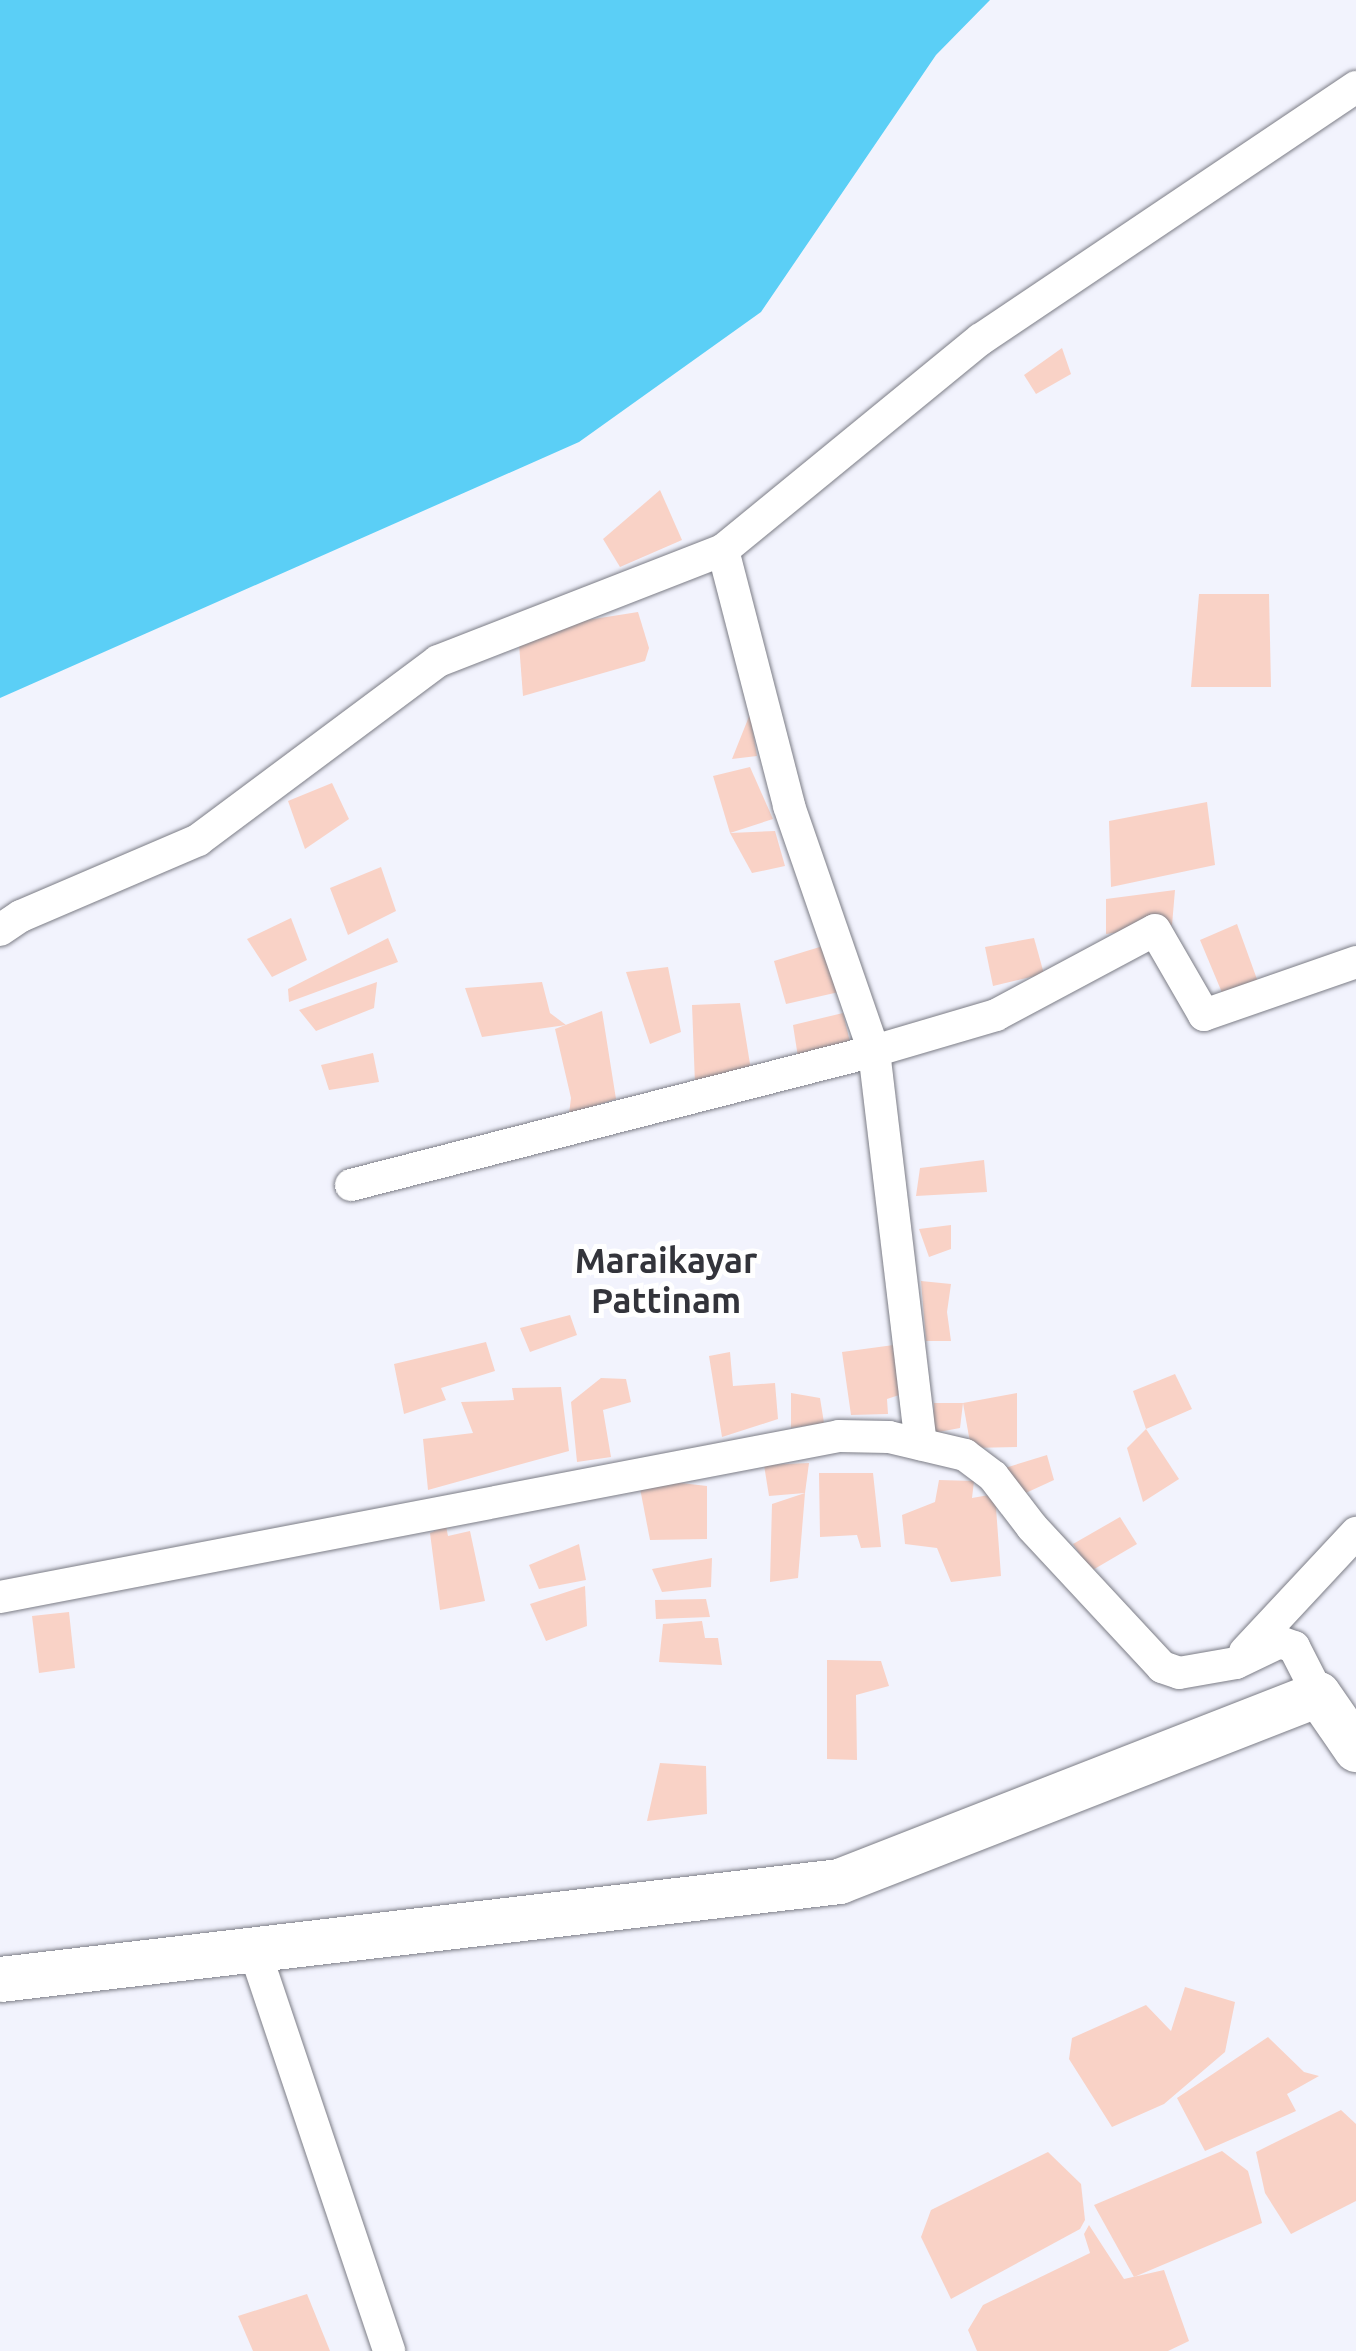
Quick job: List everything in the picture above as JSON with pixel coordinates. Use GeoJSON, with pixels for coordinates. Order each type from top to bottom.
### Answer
{"type":"FeatureCollection","features":[{"type":"Feature","properties":{"kind":"street"},"geometry":{"type":"LineString","coordinates":[[0,930],[21,916],[198,840],[438,661],[723,550],[981,339],[1356,87]]}},
{"type":"Feature","properties":{"kind":"street"},"geometry":{"type":"LineString","coordinates":[[723,550],[789,806],[874,1050],[921,1444]]}},
{"type":"Feature","properties":{"kind":"street"},"geometry":{"type":"LineString","coordinates":[[351,1184],[874,1050],[996,1014],[1155,930],[1204,1015],[1356,962]]}},
{"type":"Feature","properties":{"kind":"street"},"geometry":{"type":"LineString","coordinates":[[0,1598],[274,1548],[510,1496],[838,1436],[889,1437],[965,1454],[994,1476],[1032,1527],[1162,1667],[1179,1673],[1236,1663],[1280,1642],[1294,1647],[1318,1694],[1356,1749]]}},
{"type":"Feature","properties":{"kind":"street"},"geometry":{"type":"LineString","coordinates":[[1236,1663],[1356,1533]]}},
{"type":"Feature","properties":{"kind":"street"},"geometry":{"type":"LineString","coordinates":[[0,1979],[840,1881],[1318,1694]]}},
{"type":"Feature","properties":{"kind":"street"},"geometry":{"type":"LineString","coordinates":[[254,1949],[389,2351]]}},
{"type":"Feature","properties":{"kind":"water"},"geometry":{"type":"Polygon","coordinates":[[[0,0],[990,0],[936,55],[761,312],[579,442],[0,698],[0,0]]]}},
{"type":"Feature","properties":{"kind":"building"},"geometry":{"type":"Polygon","coordinates":[[[1062,348],[1071,374],[1036,394],[1024,375],[1062,348]]]}},
{"type":"Feature","properties":{"kind":"building"},"geometry":{"type":"Polygon","coordinates":[[[660,490],[682,540],[620,567],[603,539],[660,490]]]}},
{"type":"Feature","properties":{"kind":"building"},"geometry":{"type":"Polygon","coordinates":[[[1199,594],[1269,594],[1271,687],[1191,687],[1199,594]]]}},
{"type":"Feature","properties":{"kind":"building"},"geometry":{"type":"Polygon","coordinates":[[[638,612],[649,648],[645,661],[523,696],[518,631],[638,612]]]}},
{"type":"Feature","properties":{"kind":"building"},"geometry":{"type":"Polygon","coordinates":[[[750,714],[757,756],[732,759],[750,714]]]}},
{"type":"Feature","properties":{"kind":"building"},"geometry":{"type":"Polygon","coordinates":[[[750,767],[773,819],[730,833],[713,776],[750,767]]]}},
{"type":"Feature","properties":{"kind":"building"},"geometry":{"type":"Polygon","coordinates":[[[332,783],[349,819],[305,849],[288,801],[332,783]]]}},
{"type":"Feature","properties":{"kind":"building"},"geometry":{"type":"Polygon","coordinates":[[[1207,802],[1215,865],[1111,887],[1109,821],[1207,802]]]}},
{"type":"Feature","properties":{"kind":"building"},"geometry":{"type":"Polygon","coordinates":[[[775,831],[785,866],[752,873],[730,833],[775,831]]]}},
{"type":"Feature","properties":{"kind":"building"},"geometry":{"type":"Polygon","coordinates":[[[381,867],[396,911],[348,935],[330,888],[381,867]]]}},
{"type":"Feature","properties":{"kind":"building"},"geometry":{"type":"Polygon","coordinates":[[[1175,890],[1172,925],[1106,934],[1106,899],[1175,890]]]}},
{"type":"Feature","properties":{"kind":"building"},"geometry":{"type":"Polygon","coordinates":[[[291,918],[307,960],[272,977],[247,939],[291,918]]]}},
{"type":"Feature","properties":{"kind":"building"},"geometry":{"type":"Polygon","coordinates":[[[1237,924],[1258,982],[1223,995],[1200,940],[1237,924]]]}},
{"type":"Feature","properties":{"kind":"building"},"geometry":{"type":"Polygon","coordinates":[[[388,938],[398,962],[289,1002],[288,989],[388,938]]]}},
{"type":"Feature","properties":{"kind":"building"},"geometry":{"type":"Polygon","coordinates":[[[1034,938],[1044,974],[993,986],[985,947],[1034,938]]]}},
{"type":"Feature","properties":{"kind":"building"},"geometry":{"type":"Polygon","coordinates":[[[836,942],[839,992],[786,1004],[774,961],[836,942]]]}},
{"type":"Feature","properties":{"kind":"building"},"geometry":{"type":"Polygon","coordinates":[[[668,967],[681,1032],[650,1044],[626,972],[668,967]]]}},
{"type":"Feature","properties":{"kind":"building"},"geometry":{"type":"Polygon","coordinates":[[[377,982],[374,1008],[316,1031],[299,1010],[377,982]]]}},
{"type":"Feature","properties":{"kind":"building"},"geometry":{"type":"Polygon","coordinates":[[[542,982],[550,1013],[566,1025],[482,1037],[465,988],[542,982]]]}},
{"type":"Feature","properties":{"kind":"building"},"geometry":{"type":"Polygon","coordinates":[[[740,1003],[753,1082],[695,1084],[692,1005],[740,1003]]]}},
{"type":"Feature","properties":{"kind":"building"},"geometry":{"type":"Polygon","coordinates":[[[602,1011],[616,1099],[569,1114],[571,1098],[555,1029],[602,1011]]]}},
{"type":"Feature","properties":{"kind":"building"},"geometry":{"type":"Polygon","coordinates":[[[843,1013],[851,1046],[800,1070],[793,1025],[843,1013]]]}},
{"type":"Feature","properties":{"kind":"building"},"geometry":{"type":"Polygon","coordinates":[[[373,1053],[379,1082],[329,1090],[321,1065],[373,1053]]]}},
{"type":"Feature","properties":{"kind":"building"},"geometry":{"type":"Polygon","coordinates":[[[984,1160],[987,1192],[916,1196],[920,1168],[984,1160]]]}},
{"type":"Feature","properties":{"kind":"building"},"geometry":{"type":"Polygon","coordinates":[[[951,1225],[951,1249],[929,1257],[919,1229],[951,1225]]]}},
{"type":"Feature","properties":{"kind":"building"},"geometry":{"type":"Polygon","coordinates":[[[921,1281],[951,1284],[947,1312],[951,1341],[926,1341],[921,1281]]]}},
{"type":"Feature","properties":{"kind":"building"},"geometry":{"type":"Polygon","coordinates":[[[570,1315],[577,1335],[530,1352],[520,1328],[570,1315]]]}},
{"type":"Feature","properties":{"kind":"building"},"geometry":{"type":"Polygon","coordinates":[[[486,1342],[495,1371],[441,1388],[446,1400],[404,1414],[394,1364],[486,1342]]]}},
{"type":"Feature","properties":{"kind":"building"},"geometry":{"type":"Polygon","coordinates":[[[901,1344],[914,1390],[887,1399],[888,1414],[851,1415],[842,1352],[901,1344]]]}},
{"type":"Feature","properties":{"kind":"building"},"geometry":{"type":"Polygon","coordinates":[[[730,1352],[733,1386],[775,1383],[778,1419],[722,1437],[709,1356],[730,1352]]]}},
{"type":"Feature","properties":{"kind":"building"},"geometry":{"type":"Polygon","coordinates":[[[1175,1374],[1192,1409],[1146,1429],[1133,1391],[1175,1374]]]}},
{"type":"Feature","properties":{"kind":"building"},"geometry":{"type":"Polygon","coordinates":[[[601,1378],[626,1379],[631,1402],[603,1410],[611,1457],[577,1462],[571,1402],[601,1378]]]}},
{"type":"Feature","properties":{"kind":"building"},"geometry":{"type":"Polygon","coordinates":[[[561,1387],[569,1451],[428,1490],[423,1439],[473,1433],[461,1402],[514,1400],[512,1388],[561,1387]]]}},
{"type":"Feature","properties":{"kind":"building"},"geometry":{"type":"Polygon","coordinates":[[[791,1393],[820,1398],[824,1423],[791,1428],[791,1393]]]}},
{"type":"Feature","properties":{"kind":"building"},"geometry":{"type":"Polygon","coordinates":[[[1017,1393],[1017,1447],[971,1448],[963,1403],[1017,1393]]]}},
{"type":"Feature","properties":{"kind":"building"},"geometry":{"type":"Polygon","coordinates":[[[934,1403],[963,1403],[960,1428],[933,1433],[934,1403]]]}},
{"type":"Feature","properties":{"kind":"building"},"geometry":{"type":"Polygon","coordinates":[[[1146,1429],[1179,1479],[1143,1502],[1127,1448],[1146,1429]]]}},
{"type":"Feature","properties":{"kind":"building"},"geometry":{"type":"Polygon","coordinates":[[[1047,1455],[1054,1480],[1017,1497],[1005,1468],[1047,1455]]]}},
{"type":"Feature","properties":{"kind":"building"},"geometry":{"type":"Polygon","coordinates":[[[809,1463],[805,1493],[769,1496],[764,1465],[809,1463]]]}},
{"type":"Feature","properties":{"kind":"building"},"geometry":{"type":"Polygon","coordinates":[[[819,1473],[873,1473],[881,1547],[861,1548],[857,1535],[820,1537],[819,1473]]]}},
{"type":"Feature","properties":{"kind":"building"},"geometry":{"type":"Polygon","coordinates":[[[638,1478],[707,1486],[707,1539],[650,1540],[638,1478]]]}},
{"type":"Feature","properties":{"kind":"building"},"geometry":{"type":"Polygon","coordinates":[[[939,1480],[974,1481],[972,1498],[995,1494],[1001,1576],[951,1582],[937,1548],[905,1544],[902,1515],[935,1502],[939,1480]]]}},
{"type":"Feature","properties":{"kind":"building"},"geometry":{"type":"Polygon","coordinates":[[[805,1493],[798,1578],[770,1582],[772,1504],[805,1493]]]}},
{"type":"Feature","properties":{"kind":"building"},"geometry":{"type":"Polygon","coordinates":[[[1120,1517],[1137,1544],[1091,1571],[1073,1544],[1120,1517]]]}},
{"type":"Feature","properties":{"kind":"building"},"geometry":{"type":"Polygon","coordinates":[[[446,1526],[448,1536],[470,1531],[485,1601],[440,1610],[430,1533],[446,1526]]]}},
{"type":"Feature","properties":{"kind":"building"},"geometry":{"type":"Polygon","coordinates":[[[579,1544],[586,1580],[539,1589],[529,1565],[579,1544]]]}},
{"type":"Feature","properties":{"kind":"building"},"geometry":{"type":"Polygon","coordinates":[[[712,1558],[711,1587],[662,1592],[652,1569],[712,1558]]]}},
{"type":"Feature","properties":{"kind":"building"},"geometry":{"type":"Polygon","coordinates":[[[585,1586],[587,1626],[546,1641],[530,1604],[585,1586]]]}},
{"type":"Feature","properties":{"kind":"building"},"geometry":{"type":"Polygon","coordinates":[[[706,1599],[710,1617],[656,1619],[655,1600],[706,1599]]]}},
{"type":"Feature","properties":{"kind":"building"},"geometry":{"type":"Polygon","coordinates":[[[69,1612],[75,1668],[39,1673],[32,1616],[69,1612]]]}},
{"type":"Feature","properties":{"kind":"building"},"geometry":{"type":"Polygon","coordinates":[[[702,1621],[705,1638],[718,1638],[722,1665],[659,1662],[663,1624],[702,1621]]]}},
{"type":"Feature","properties":{"kind":"building"},"geometry":{"type":"Polygon","coordinates":[[[827,1660],[881,1661],[889,1686],[856,1695],[857,1760],[827,1759],[827,1660]]]}},
{"type":"Feature","properties":{"kind":"building"},"geometry":{"type":"Polygon","coordinates":[[[660,1763],[706,1766],[707,1814],[647,1821],[660,1763]]]}},
{"type":"Feature","properties":{"kind":"building"},"geometry":{"type":"Polygon","coordinates":[[[1185,1987],[1235,2002],[1225,2052],[1164,2104],[1112,2127],[1069,2059],[1072,2038],[1146,2005],[1171,2031],[1185,1987]]]}},
{"type":"Feature","properties":{"kind":"building"},"geometry":{"type":"Polygon","coordinates":[[[1268,2037],[1304,2072],[1319,2076],[1287,2094],[1296,2111],[1205,2151],[1177,2098],[1268,2037]]]}},
{"type":"Feature","properties":{"kind":"building"},"geometry":{"type":"Polygon","coordinates":[[[1341,2110],[1356,2124],[1356,2201],[1291,2234],[1265,2193],[1256,2152],[1341,2110]]]}},
{"type":"Feature","properties":{"kind":"building"},"geometry":{"type":"Polygon","coordinates":[[[1222,2151],[1248,2171],[1262,2223],[1134,2277],[1094,2205],[1222,2151]]]}},
{"type":"Feature","properties":{"kind":"building"},"geometry":{"type":"Polygon","coordinates":[[[1048,2152],[1081,2184],[1085,2220],[1080,2229],[951,2299],[921,2237],[931,2210],[1048,2152]]]}},
{"type":"Feature","properties":{"kind":"building"},"geometry":{"type":"Polygon","coordinates":[[[1089,2225],[1124,2279],[1164,2270],[1189,2341],[1168,2351],[977,2351],[968,2330],[983,2305],[1090,2253],[1084,2234],[1089,2225]]]}},
{"type":"Feature","properties":{"kind":"building"},"geometry":{"type":"Polygon","coordinates":[[[307,2294],[330,2351],[253,2351],[238,2316],[307,2294]]]}},
{"type":"Feature","properties":{"kind":"district","name":"Maraikayar Pattinam"},"geometry":{"type":"Point","coordinates":[666,1280]}}]}
